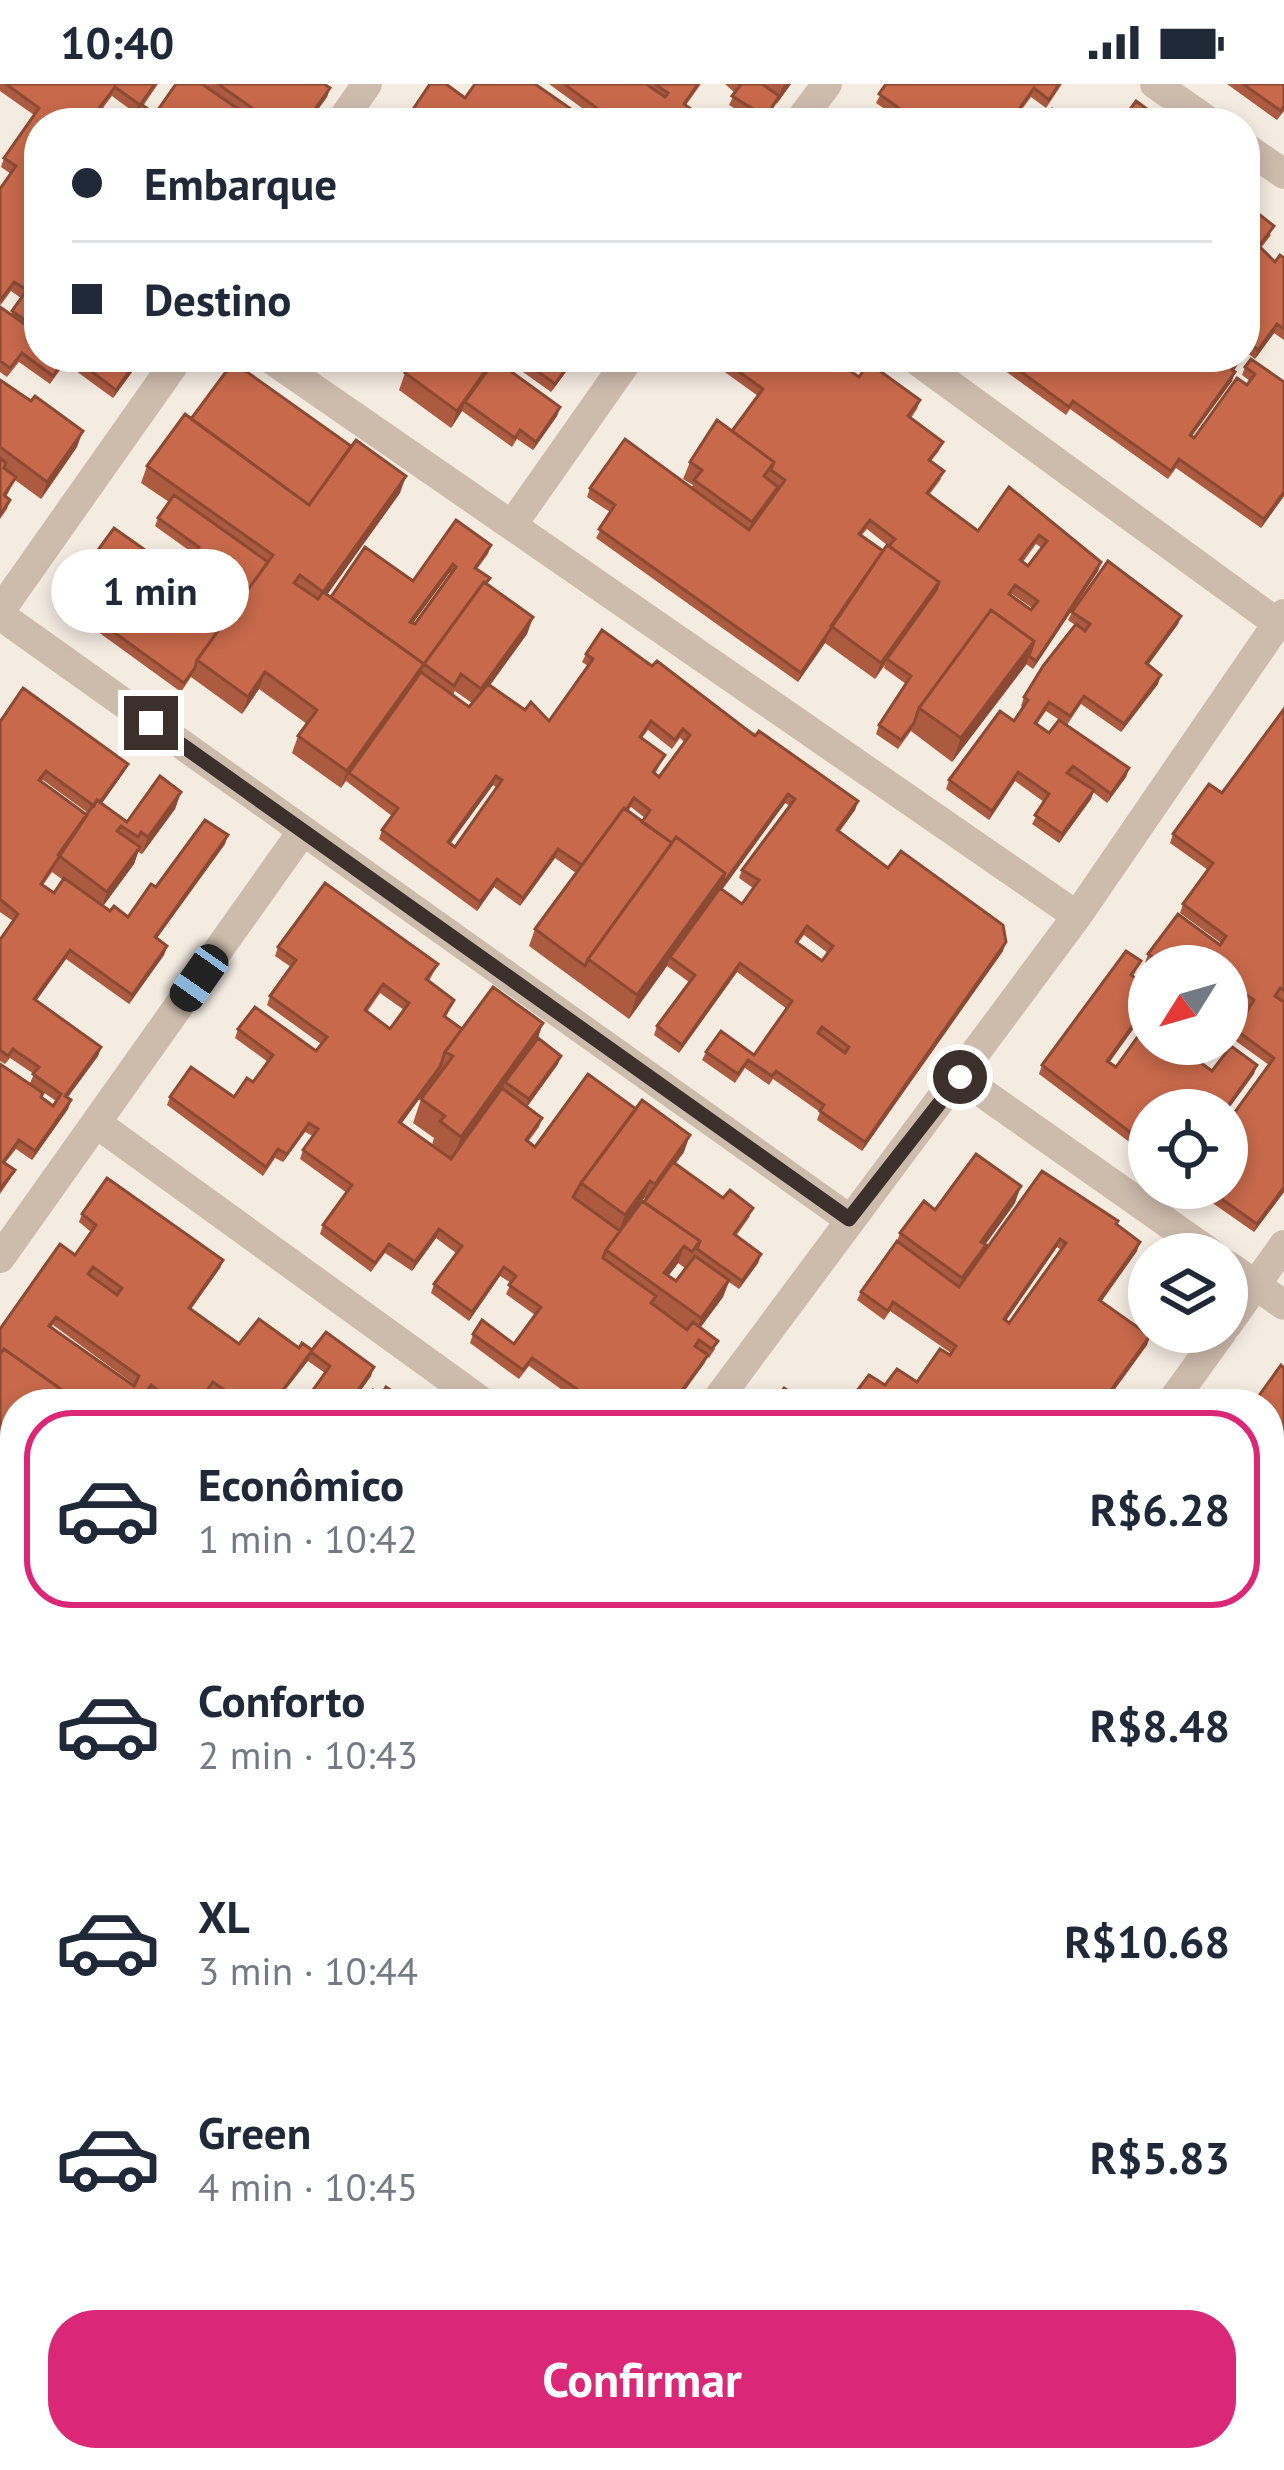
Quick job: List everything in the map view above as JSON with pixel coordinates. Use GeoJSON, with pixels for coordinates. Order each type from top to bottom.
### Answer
{"type":"FeatureCollection","features":[{"type":"Feature","properties":{"kind":"street"},"geometry":{"type":"LineString","coordinates":[[1155,84],[1189,108]]}},
{"type":"Feature","properties":{"kind":"street"},"geometry":{"type":"LineString","coordinates":[[169,372],[0,613],[849,1219]]}},
{"type":"Feature","properties":{"kind":"street"},"geometry":{"type":"LineString","coordinates":[[290,372],[1077,916]]}},
{"type":"Feature","properties":{"kind":"street"},"geometry":{"type":"LineString","coordinates":[[512,525],[619,372]]}},
{"type":"Feature","properties":{"kind":"street"},"geometry":{"type":"LineString","coordinates":[[726,1389],[1077,916],[1281,619],[933,372]]}},
{"type":"Feature","properties":{"kind":"street"},"geometry":{"type":"LineString","coordinates":[[0,1258],[302,832]]}},
{"type":"Feature","properties":{"kind":"street"},"geometry":{"type":"LineString","coordinates":[[960,1077],[1182,1233]]}},
{"type":"Feature","properties":{"kind":"street"},"geometry":{"type":"LineString","coordinates":[[96,1124],[464,1389]]}},
{"type":"Feature","properties":{"kind":"street"},"geometry":{"type":"LineString","coordinates":[[1248,1296],[1284,1246]]}},
{"type":"Feature","properties":{"kind":"street"},"geometry":{"type":"LineString","coordinates":[[1248,1279],[1284,1305]]}},
{"type":"Feature","properties":{"kind":"street"},"geometry":{"type":"LineString","coordinates":[[1181,1389],[1206,1353]]}},
{"type":"Feature","properties":{"kind":"building"},"geometry":{"type":"Polygon","coordinates":[[[6,84],[155,84],[140,105],[115,87],[102,108],[39,108],[6,84]]]}},
{"type":"Feature","properties":{"kind":"building"},"geometry":{"type":"Polygon","coordinates":[[[176,84],[202,84],[237,108],[159,108],[176,84]]]}},
{"type":"Feature","properties":{"kind":"building"},"geometry":{"type":"Polygon","coordinates":[[[218,84],[324,84],[330,88],[316,108],[252,108],[218,84]]]}},
{"type":"Feature","properties":{"kind":"building"},"geometry":{"type":"Polygon","coordinates":[[[430,84],[446,84],[465,98],[475,84],[535,84],[569,108],[414,108],[430,84]]]}},
{"type":"Feature","properties":{"kind":"building"},"geometry":{"type":"Polygon","coordinates":[[[564,84],[646,84],[665,97],[668,93],[655,84],[698,84],[684,104],[689,108],[597,108],[564,84]]]}},
{"type":"Feature","properties":{"kind":"building"},"geometry":{"type":"Polygon","coordinates":[[[762,84],[779,96],[772,108],[751,108],[732,96],[740,86],[762,84]]]}},
{"type":"Feature","properties":{"kind":"building"},"geometry":{"type":"Polygon","coordinates":[[[886,84],[1059,84],[1049,100],[1034,88],[1020,108],[899,108],[879,94],[886,84]]]}},
{"type":"Feature","properties":{"kind":"building"},"geometry":{"type":"Polygon","coordinates":[[[1243,84],[1284,84],[1281,111],[1243,84]]]}},
{"type":"Feature","properties":{"kind":"building"},"geometry":{"type":"Polygon","coordinates":[[[24,129],[24,288],[14,282],[0,301],[0,189],[16,166],[4,158],[24,129]]]}},
{"type":"Feature","properties":{"kind":"building"},"geometry":{"type":"Polygon","coordinates":[[[1260,215],[1274,226],[1260,245],[1260,215]]]}},
{"type":"Feature","properties":{"kind":"building"},"geometry":{"type":"Polygon","coordinates":[[[1260,247],[1275,262],[1280,255],[1284,258],[1284,329],[1277,324],[1260,347],[1260,247]]]}},
{"type":"Feature","properties":{"kind":"building"},"geometry":{"type":"Polygon","coordinates":[[[24,294],[24,319],[12,311],[24,294]]]}},
{"type":"Feature","properties":{"kind":"building"},"geometry":{"type":"Polygon","coordinates":[[[0,307],[24,324],[24,354],[10,368],[0,361],[0,307]]]}},
{"type":"Feature","properties":{"kind":"building"},"geometry":{"type":"Polygon","coordinates":[[[1260,365],[1284,382],[1284,492],[1264,519],[1179,459],[1171,471],[1073,401],[1069,407],[1021,372],[1235,372],[1190,435],[1194,438],[1237,378],[1247,385],[1252,372],[1260,372],[1260,365]]]}},
{"type":"Feature","properties":{"kind":"building"},"geometry":{"type":"Polygon","coordinates":[[[92,372],[129,372],[116,390],[92,372]]]}},
{"type":"Feature","properties":{"kind":"building"},"geometry":{"type":"Polygon","coordinates":[[[247,372],[351,446],[309,505],[191,419],[225,373],[247,372]]]}},
{"type":"Feature","properties":{"kind":"building"},"geometry":{"type":"Polygon","coordinates":[[[406,372],[484,372],[457,411],[406,372]]]}},
{"type":"Feature","properties":{"kind":"building"},"geometry":{"type":"Polygon","coordinates":[[[486,372],[512,372],[560,407],[536,442],[520,430],[515,438],[465,402],[486,372]]]}},
{"type":"Feature","properties":{"kind":"building"},"geometry":{"type":"Polygon","coordinates":[[[539,372],[563,372],[555,384],[539,372]]]}},
{"type":"Feature","properties":{"kind":"building"},"geometry":{"type":"Polygon","coordinates":[[[739,372],[852,372],[859,377],[863,372],[881,372],[920,400],[908,416],[943,442],[929,460],[944,471],[927,493],[978,531],[1009,487],[1101,562],[1036,661],[1029,656],[1034,641],[991,610],[901,740],[879,725],[911,676],[887,659],[939,582],[889,546],[895,539],[870,520],[859,534],[883,551],[801,673],[599,529],[615,505],[590,488],[625,439],[749,530],[785,480],[771,470],[774,462],[732,431],[763,389],[739,372]],[[1039,535],[1020,560],[1028,566],[1047,541],[1039,535]],[[1015,585],[1009,594],[1031,610],[1038,601],[1015,585]]]}},
{"type":"Feature","properties":{"kind":"building"},"geometry":{"type":"Polygon","coordinates":[[[0,380],[31,401],[35,396],[83,431],[47,482],[0,447],[0,380]]]}},
{"type":"Feature","properties":{"kind":"building"},"geometry":{"type":"Polygon","coordinates":[[[185,414],[309,505],[356,440],[406,476],[323,592],[424,664],[347,771],[298,736],[317,710],[265,672],[248,697],[197,660],[273,555],[147,466],[185,414]],[[300,575],[294,583],[318,599],[323,592],[300,575]]]}},
{"type":"Feature","properties":{"kind":"building"},"geometry":{"type":"Polygon","coordinates":[[[717,420],[774,462],[764,476],[778,487],[752,522],[694,480],[702,470],[690,462],[717,420]]]}},
{"type":"Feature","properties":{"kind":"building"},"geometry":{"type":"Polygon","coordinates":[[[0,458],[16,477],[4,495],[10,500],[0,515],[0,458]]]}},
{"type":"Feature","properties":{"kind":"building"},"geometry":{"type":"Polygon","coordinates":[[[174,495],[268,562],[184,683],[75,604],[71,587],[114,528],[179,574],[199,547],[158,518],[174,495]],[[121,564],[101,592],[138,619],[159,591],[121,564]]]}},
{"type":"Feature","properties":{"kind":"building"},"geometry":{"type":"Polygon","coordinates":[[[456,520],[491,545],[475,568],[490,578],[424,664],[331,597],[365,547],[413,581],[456,520]],[[453,564],[410,622],[415,624],[456,567],[453,564]]]}},
{"type":"Feature","properties":{"kind":"building"},"geometry":{"type":"Polygon","coordinates":[[[887,545],[939,582],[881,663],[831,626],[887,545]]]}},
{"type":"Feature","properties":{"kind":"building"},"geometry":{"type":"Polygon","coordinates":[[[1108,561],[1181,616],[1146,663],[1161,675],[1124,724],[1084,696],[1070,716],[1049,702],[1035,723],[1049,733],[1059,720],[1129,768],[1111,794],[1073,766],[1067,773],[1094,790],[1062,834],[1035,815],[1049,794],[1018,772],[992,811],[949,780],[1000,711],[1014,721],[1043,666],[1076,624],[1085,631],[1090,624],[1072,612],[1108,561]]]}},
{"type":"Feature","properties":{"kind":"building"},"geometry":{"type":"Polygon","coordinates":[[[484,582],[533,617],[481,689],[461,674],[454,686],[424,664],[484,582]]]}},
{"type":"Feature","properties":{"kind":"building"},"geometry":{"type":"Polygon","coordinates":[[[991,610],[1034,641],[961,738],[919,708],[991,610]]]}},
{"type":"Feature","properties":{"kind":"building"},"geometry":{"type":"Polygon","coordinates":[[[602,630],[652,666],[657,661],[755,736],[759,731],[858,801],[837,830],[888,868],[901,851],[1003,925],[1006,942],[865,1142],[820,1111],[824,1105],[776,1071],[772,1076],[748,1060],[738,1074],[706,1052],[721,1031],[754,1055],[792,1001],[740,963],[682,1045],[657,1026],[695,975],[670,957],[720,888],[725,873],[676,837],[672,843],[642,822],[650,810],[634,798],[582,865],[558,849],[523,898],[497,879],[480,902],[382,830],[398,808],[349,773],[421,672],[469,707],[488,684],[525,710],[531,702],[549,721],[593,659],[586,654],[602,630]],[[651,721],[640,737],[665,755],[653,772],[659,777],[690,735],[683,729],[675,740],[651,721]],[[496,776],[448,842],[455,847],[502,780],[496,776]],[[788,794],[720,888],[742,904],[759,880],[742,870],[795,799],[788,794]],[[807,926],[796,942],[822,961],[833,946],[807,926]],[[822,1027],[818,1033],[845,1053],[849,1047],[822,1027]]]}},
{"type":"Feature","properties":{"kind":"building"},"geometry":{"type":"Polygon","coordinates":[[[23,688],[128,764],[94,806],[46,771],[39,780],[87,815],[41,884],[54,893],[64,878],[110,911],[114,906],[128,917],[205,820],[228,835],[155,937],[167,946],[132,995],[70,950],[34,999],[101,1047],[65,1096],[71,1100],[35,1151],[19,1140],[3,1162],[15,1170],[0,1189],[0,1064],[43,1093],[41,1097],[53,1106],[61,1094],[33,1074],[39,1067],[13,1049],[8,1056],[0,1050],[0,940],[18,914],[0,899],[0,722],[23,688]]]}},
{"type":"Feature","properties":{"kind":"building"},"geometry":{"type":"Polygon","coordinates":[[[1284,709],[1284,990],[1280,988],[1275,996],[1284,1002],[1284,1187],[1257,1224],[1236,1209],[1248,1209],[1248,1094],[1274,1058],[1248,1039],[1248,1010],[1254,1000],[1248,996],[1248,945],[1220,945],[1226,936],[1183,904],[1213,863],[1173,834],[1209,784],[1222,793],[1284,709]]]}},
{"type":"Feature","properties":{"kind":"building"},"geometry":{"type":"Polygon","coordinates":[[[160,776],[181,792],[148,837],[141,832],[138,837],[121,826],[117,831],[140,847],[107,892],[58,855],[97,800],[127,822],[160,776]]]}},
{"type":"Feature","properties":{"kind":"building"},"geometry":{"type":"Polygon","coordinates":[[[624,808],[672,843],[585,966],[535,929],[624,808]]]}},
{"type":"Feature","properties":{"kind":"building"},"geometry":{"type":"Polygon","coordinates":[[[676,837],[725,873],[637,995],[588,959],[676,837]]]}},
{"type":"Feature","properties":{"kind":"building"},"geometry":{"type":"Polygon","coordinates":[[[325,883],[438,964],[426,979],[454,1000],[444,1016],[462,1029],[399,1122],[451,1159],[502,1088],[542,1118],[526,1140],[535,1147],[588,1074],[636,1109],[573,1197],[620,1231],[603,1258],[656,1296],[651,1303],[687,1330],[693,1322],[718,1341],[712,1349],[699,1340],[695,1346],[708,1355],[683,1389],[577,1389],[532,1358],[523,1370],[473,1334],[482,1320],[514,1344],[541,1307],[509,1285],[516,1276],[504,1267],[472,1312],[434,1284],[462,1246],[439,1229],[415,1262],[389,1244],[375,1263],[323,1225],[352,1185],[303,1150],[318,1129],[309,1123],[287,1154],[278,1149],[266,1167],[170,1097],[191,1067],[234,1097],[247,1078],[253,1082],[273,1055],[238,1029],[255,1007],[316,1051],[327,1037],[270,996],[296,960],[278,947],[325,883]],[[383,984],[365,1010],[390,1029],[409,1003],[383,984]]]}},
{"type":"Feature","properties":{"kind":"building"},"geometry":{"type":"Polygon","coordinates":[[[1178,914],[1220,945],[1155,945],[1178,914]]]}},
{"type":"Feature","properties":{"kind":"building"},"geometry":{"type":"Polygon","coordinates":[[[1126,951],[1128,1032],[1107,1061],[1116,1067],[1128,1050],[1128,1065],[1204,1065],[1212,1071],[1217,1065],[1248,1065],[1248,1058],[1257,1065],[1240,1089],[1128,1089],[1128,1131],[1042,1065],[1126,951]]]}},
{"type":"Feature","properties":{"kind":"building"},"geometry":{"type":"Polygon","coordinates":[[[493,987],[543,1023],[461,1137],[440,1121],[445,1116],[421,1099],[453,1056],[445,1052],[493,987]]]}},
{"type":"Feature","properties":{"kind":"building"},"geometry":{"type":"Polygon","coordinates":[[[538,1038],[561,1056],[529,1099],[505,1082],[538,1038]]]}},
{"type":"Feature","properties":{"kind":"building"},"geometry":{"type":"Polygon","coordinates":[[[642,1100],[690,1135],[655,1184],[650,1181],[625,1215],[581,1183],[642,1100]]]}},
{"type":"Feature","properties":{"kind":"building"},"geometry":{"type":"Polygon","coordinates":[[[976,1154],[1021,1186],[962,1278],[900,1233],[924,1201],[935,1210],[976,1154]]]}},
{"type":"Feature","properties":{"kind":"building"},"geometry":{"type":"Polygon","coordinates":[[[673,1162],[723,1198],[730,1190],[753,1208],[734,1234],[761,1254],[742,1281],[697,1249],[700,1241],[644,1202],[673,1162]]]}},
{"type":"Feature","properties":{"kind":"building"},"geometry":{"type":"Polygon","coordinates":[[[1042,1171],[1118,1221],[1128,1233],[1128,1259],[1099,1300],[1128,1320],[1128,1353],[1138,1353],[1112,1389],[858,1389],[869,1375],[885,1385],[897,1369],[917,1382],[940,1349],[950,1355],[956,1346],[893,1302],[888,1311],[861,1292],[897,1241],[959,1287],[1042,1171]],[[1060,1239],[1004,1319],[1009,1323],[1066,1243],[1060,1239]]]}},
{"type":"Feature","properties":{"kind":"building"},"geometry":{"type":"Polygon","coordinates":[[[107,1178],[223,1260],[189,1308],[239,1344],[259,1319],[299,1348],[302,1343],[312,1350],[326,1332],[374,1367],[359,1389],[314,1389],[330,1366],[311,1352],[284,1389],[223,1389],[213,1382],[208,1389],[156,1389],[151,1385],[148,1389],[61,1389],[4,1349],[0,1354],[0,1329],[60,1244],[75,1255],[96,1225],[82,1214],[107,1178]],[[93,1267],[88,1274],[117,1295],[122,1288],[93,1267]],[[56,1317],[49,1326],[134,1386],[139,1376],[56,1317]]]}},
{"type":"Feature","properties":{"kind":"building"},"geometry":{"type":"Polygon","coordinates":[[[642,1201],[700,1241],[692,1252],[684,1246],[664,1273],[676,1281],[695,1256],[729,1280],[701,1318],[606,1250],[642,1201]]]}},
{"type":"Feature","properties":{"kind":"building"},"geometry":{"type":"Polygon","coordinates":[[[4,1349],[61,1389],[0,1389],[4,1349]]]}},
{"type":"Feature","properties":{"kind":"building"},"geometry":{"type":"Polygon","coordinates":[[[1281,1365],[1284,1389],[1264,1389],[1281,1365]]]}},
{"type":"Feature","properties":{"kind":"route"},"geometry":{"type":"LineString","coordinates":[[151,723],[849,1219],[960,1077]]}}]}
